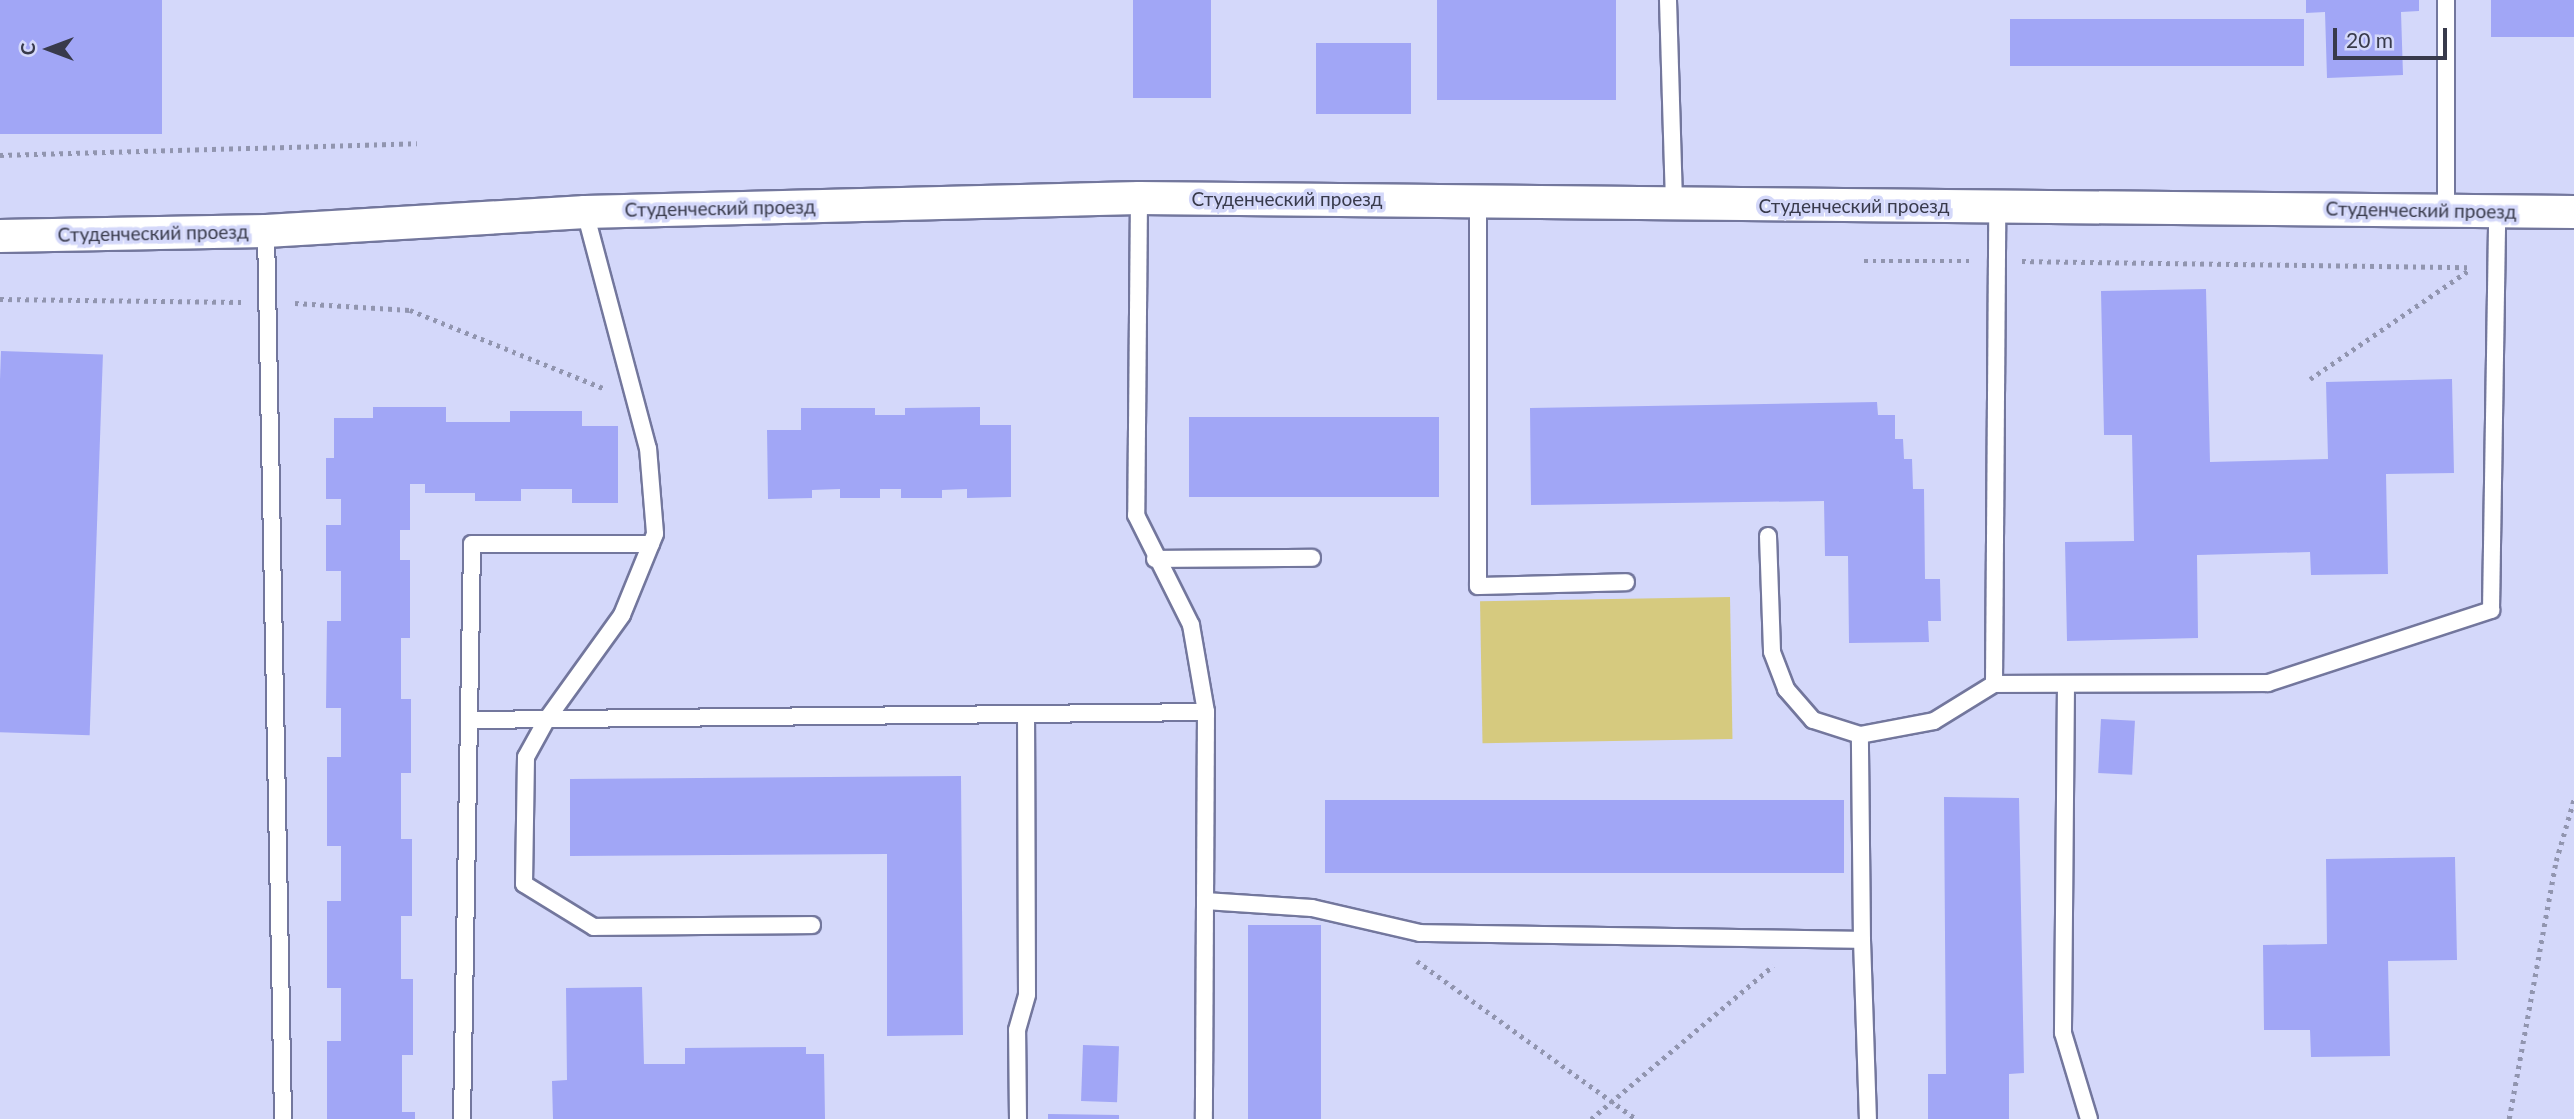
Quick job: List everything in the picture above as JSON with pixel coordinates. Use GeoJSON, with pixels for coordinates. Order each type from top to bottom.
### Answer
{"type":"FeatureCollection","features":[{"type":"Feature","properties":{"kind":"street","name":"Студенческий проезд"},"geometry":{"type":"LineString","coordinates":[[0,236],[266,230],[585,212],[1139,198],[2574,212]]}},
{"type":"Feature","properties":{"kind":"lane"},"geometry":{"type":"LineString","coordinates":[[1668,0],[1674,204]]}},
{"type":"Feature","properties":{"kind":"lane"},"geometry":{"type":"LineString","coordinates":[[2446,0],[2446,210]]}},
{"type":"Feature","properties":{"kind":"lane"},"geometry":{"type":"LineString","coordinates":[[1139,198],[1136,515],[1155,559],[1191,625],[1206,712],[1204,1119]]}},
{"type":"Feature","properties":{"kind":"lane"},"geometry":{"type":"LineString","coordinates":[[1478,200],[1478,586],[1626,582]]}},
{"type":"Feature","properties":{"kind":"lane"},"geometry":{"type":"LineString","coordinates":[[1994,684],[1997,206]]}},
{"type":"Feature","properties":{"kind":"lane"},"geometry":{"type":"LineString","coordinates":[[1768,536],[1772,652],[1786,689],[1812,720],[1860,735],[1934,722],[1994,684],[2268,684],[2491,610],[2497,211]]}},
{"type":"Feature","properties":{"kind":"lane"},"geometry":{"type":"LineString","coordinates":[[585,212],[637,401],[655,497],[651,544],[622,615],[547,719],[526,757],[524,884],[594,927],[812,925]]}},
{"type":"Feature","properties":{"kind":"lane"},"geometry":{"type":"LineString","coordinates":[[266,230],[283,1119]]}},
{"type":"Feature","properties":{"kind":"lane"},"geometry":{"type":"LineString","coordinates":[[462,1119],[472,544],[651,544]]}},
{"type":"Feature","properties":{"kind":"lane"},"geometry":{"type":"LineString","coordinates":[[1155,559],[1312,558]]}},
{"type":"Feature","properties":{"kind":"lane"},"geometry":{"type":"LineString","coordinates":[[2066,684],[2063,1032],[2090,1119]]}},
{"type":"Feature","properties":{"kind":"lane"},"geometry":{"type":"LineString","coordinates":[[470,720],[1206,712]]}},
{"type":"Feature","properties":{"kind":"lane"},"geometry":{"type":"LineString","coordinates":[[1018,1119],[1017,1030],[1027,994],[1026,714]]}},
{"type":"Feature","properties":{"kind":"lane"},"geometry":{"type":"LineString","coordinates":[[1860,735],[1862,940],[1868,1119]]}},
{"type":"Feature","properties":{"kind":"lane"},"geometry":{"type":"LineString","coordinates":[[1205,901],[1312,908],[1420,933],[1862,940]]}},
{"type":"Feature","properties":{"kind":"path"},"geometry":{"type":"LineString","coordinates":[[0,155],[416,143]]}},
{"type":"Feature","properties":{"kind":"path"},"geometry":{"type":"LineString","coordinates":[[1864,261],[2473,267],[2310,379]]}},
{"type":"Feature","properties":{"kind":"path"},"geometry":{"type":"LineString","coordinates":[[0,299],[267,302],[410,310],[637,401]]}},
{"type":"Feature","properties":{"kind":"path"},"geometry":{"type":"LineString","coordinates":[[2509,1119],[2556,861],[2574,799]]}},
{"type":"Feature","properties":{"kind":"path"},"geometry":{"type":"LineString","coordinates":[[1591,1119],[1805,939]]}},
{"type":"Feature","properties":{"kind":"path"},"geometry":{"type":"LineString","coordinates":[[1414,959],[1636,1119]]}},
{"type":"Feature","properties":{"kind":"shaded area"},"geometry":{"type":"Polygon","coordinates":[[[1730,597],[1732,739],[1483,743],[1480,601],[1730,597]]]}},
{"type":"Feature","properties":{"kind":"building"},"geometry":{"type":"Polygon","coordinates":[[[0,0],[162,0],[162,134],[0,134],[0,0]]]}},
{"type":"Feature","properties":{"kind":"building"},"geometry":{"type":"Polygon","coordinates":[[[1133,0],[1211,0],[1211,98],[1133,98],[1133,0]]]}},
{"type":"Feature","properties":{"kind":"building"},"geometry":{"type":"Polygon","coordinates":[[[1437,0],[1616,0],[1616,100],[1437,100],[1437,0]]]}},
{"type":"Feature","properties":{"kind":"building"},"geometry":{"type":"Polygon","coordinates":[[[2306,0],[2419,0],[2419,11],[2401,12],[2403,75],[2327,78],[2325,12],[2306,13],[2306,0]]]}},
{"type":"Feature","properties":{"kind":"building"},"geometry":{"type":"Polygon","coordinates":[[[2491,0],[2574,0],[2574,37],[2491,37],[2491,0]]]}},
{"type":"Feature","properties":{"kind":"building"},"geometry":{"type":"Polygon","coordinates":[[[2010,19],[2304,19],[2304,66],[2010,66],[2010,19]]]}},
{"type":"Feature","properties":{"kind":"building"},"geometry":{"type":"Polygon","coordinates":[[[1316,43],[1411,43],[1411,114],[1316,114],[1316,43]]]}},
{"type":"Feature","properties":{"kind":"building"},"geometry":{"type":"Polygon","coordinates":[[[2206,289],[2210,462],[2328,459],[2326,382],[2452,379],[2454,473],[2386,474],[2388,574],[2311,575],[2310,552],[2197,555],[2198,638],[2067,641],[2065,542],[2134,541],[2132,435],[2104,435],[2101,291],[2206,289]]]}},
{"type":"Feature","properties":{"kind":"building"},"geometry":{"type":"Polygon","coordinates":[[[1,351],[103,355],[90,735],[0,732],[1,351]]]}},
{"type":"Feature","properties":{"kind":"building"},"geometry":{"type":"Polygon","coordinates":[[[1877,402],[1878,415],[1895,415],[1895,439],[1903,439],[1904,459],[1912,459],[1913,489],[1924,489],[1925,579],[1940,579],[1941,621],[1928,621],[1929,642],[1849,643],[1848,556],[1825,556],[1824,501],[1531,505],[1530,408],[1877,402]]]}},
{"type":"Feature","properties":{"kind":"building"},"geometry":{"type":"Polygon","coordinates":[[[373,407],[446,407],[446,422],[510,422],[510,411],[582,411],[582,426],[618,426],[618,503],[572,503],[572,489],[521,489],[521,501],[475,501],[475,493],[425,493],[425,484],[410,484],[410,530],[400,530],[400,560],[410,560],[410,638],[401,638],[401,699],[411,699],[411,773],[401,773],[401,839],[412,839],[412,916],[401,916],[401,979],[413,979],[413,1055],[402,1055],[402,1112],[415,1112],[415,1119],[327,1119],[327,1041],[341,1041],[341,988],[327,988],[327,901],[341,901],[341,846],[327,846],[327,757],[341,757],[341,708],[326,708],[327,621],[341,621],[341,571],[326,571],[326,525],[341,525],[341,499],[326,499],[326,458],[334,458],[334,418],[373,418],[373,407]]]}},
{"type":"Feature","properties":{"kind":"building"},"geometry":{"type":"Polygon","coordinates":[[[980,407],[980,425],[1011,425],[1011,497],[967,498],[967,489],[942,490],[942,498],[901,498],[901,489],[880,489],[880,498],[840,498],[840,489],[812,490],[812,498],[768,499],[767,430],[801,430],[801,408],[875,408],[875,415],[905,415],[905,408],[980,407]]]}},
{"type":"Feature","properties":{"kind":"building"},"geometry":{"type":"Polygon","coordinates":[[[1189,417],[1439,417],[1439,497],[1189,497],[1189,417]]]}},
{"type":"Feature","properties":{"kind":"building"},"geometry":{"type":"Polygon","coordinates":[[[2101,719],[2135,721],[2132,775],[2098,773],[2101,719]]]}},
{"type":"Feature","properties":{"kind":"building"},"geometry":{"type":"Polygon","coordinates":[[[961,776],[963,1035],[887,1036],[887,854],[570,856],[570,779],[961,776]]]}},
{"type":"Feature","properties":{"kind":"building"},"geometry":{"type":"Polygon","coordinates":[[[1944,797],[2019,798],[2024,1073],[2009,1074],[2009,1119],[1928,1119],[1928,1074],[1946,1074],[1944,797]]]}},
{"type":"Feature","properties":{"kind":"building"},"geometry":{"type":"Polygon","coordinates":[[[1325,800],[1844,800],[1844,873],[1325,873],[1325,800]]]}},
{"type":"Feature","properties":{"kind":"building"},"geometry":{"type":"Polygon","coordinates":[[[2455,857],[2457,960],[2388,961],[2390,1056],[2311,1057],[2310,1030],[2264,1030],[2263,945],[2327,944],[2326,859],[2455,857]]]}},
{"type":"Feature","properties":{"kind":"building"},"geometry":{"type":"Polygon","coordinates":[[[1248,925],[1321,925],[1321,1119],[1248,1119],[1248,925]]]}},
{"type":"Feature","properties":{"kind":"building"},"geometry":{"type":"Polygon","coordinates":[[[642,987],[644,1064],[685,1064],[685,1048],[806,1047],[806,1054],[824,1054],[825,1119],[553,1119],[552,1081],[567,1080],[566,988],[642,987]]]}},
{"type":"Feature","properties":{"kind":"building"},"geometry":{"type":"Polygon","coordinates":[[[1083,1045],[1119,1046],[1117,1102],[1081,1101],[1083,1045]]]}},
{"type":"Feature","properties":{"kind":"building"},"geometry":{"type":"Polygon","coordinates":[[[1048,1114],[1119,1115],[1119,1119],[1048,1119],[1048,1114]]]}}]}
